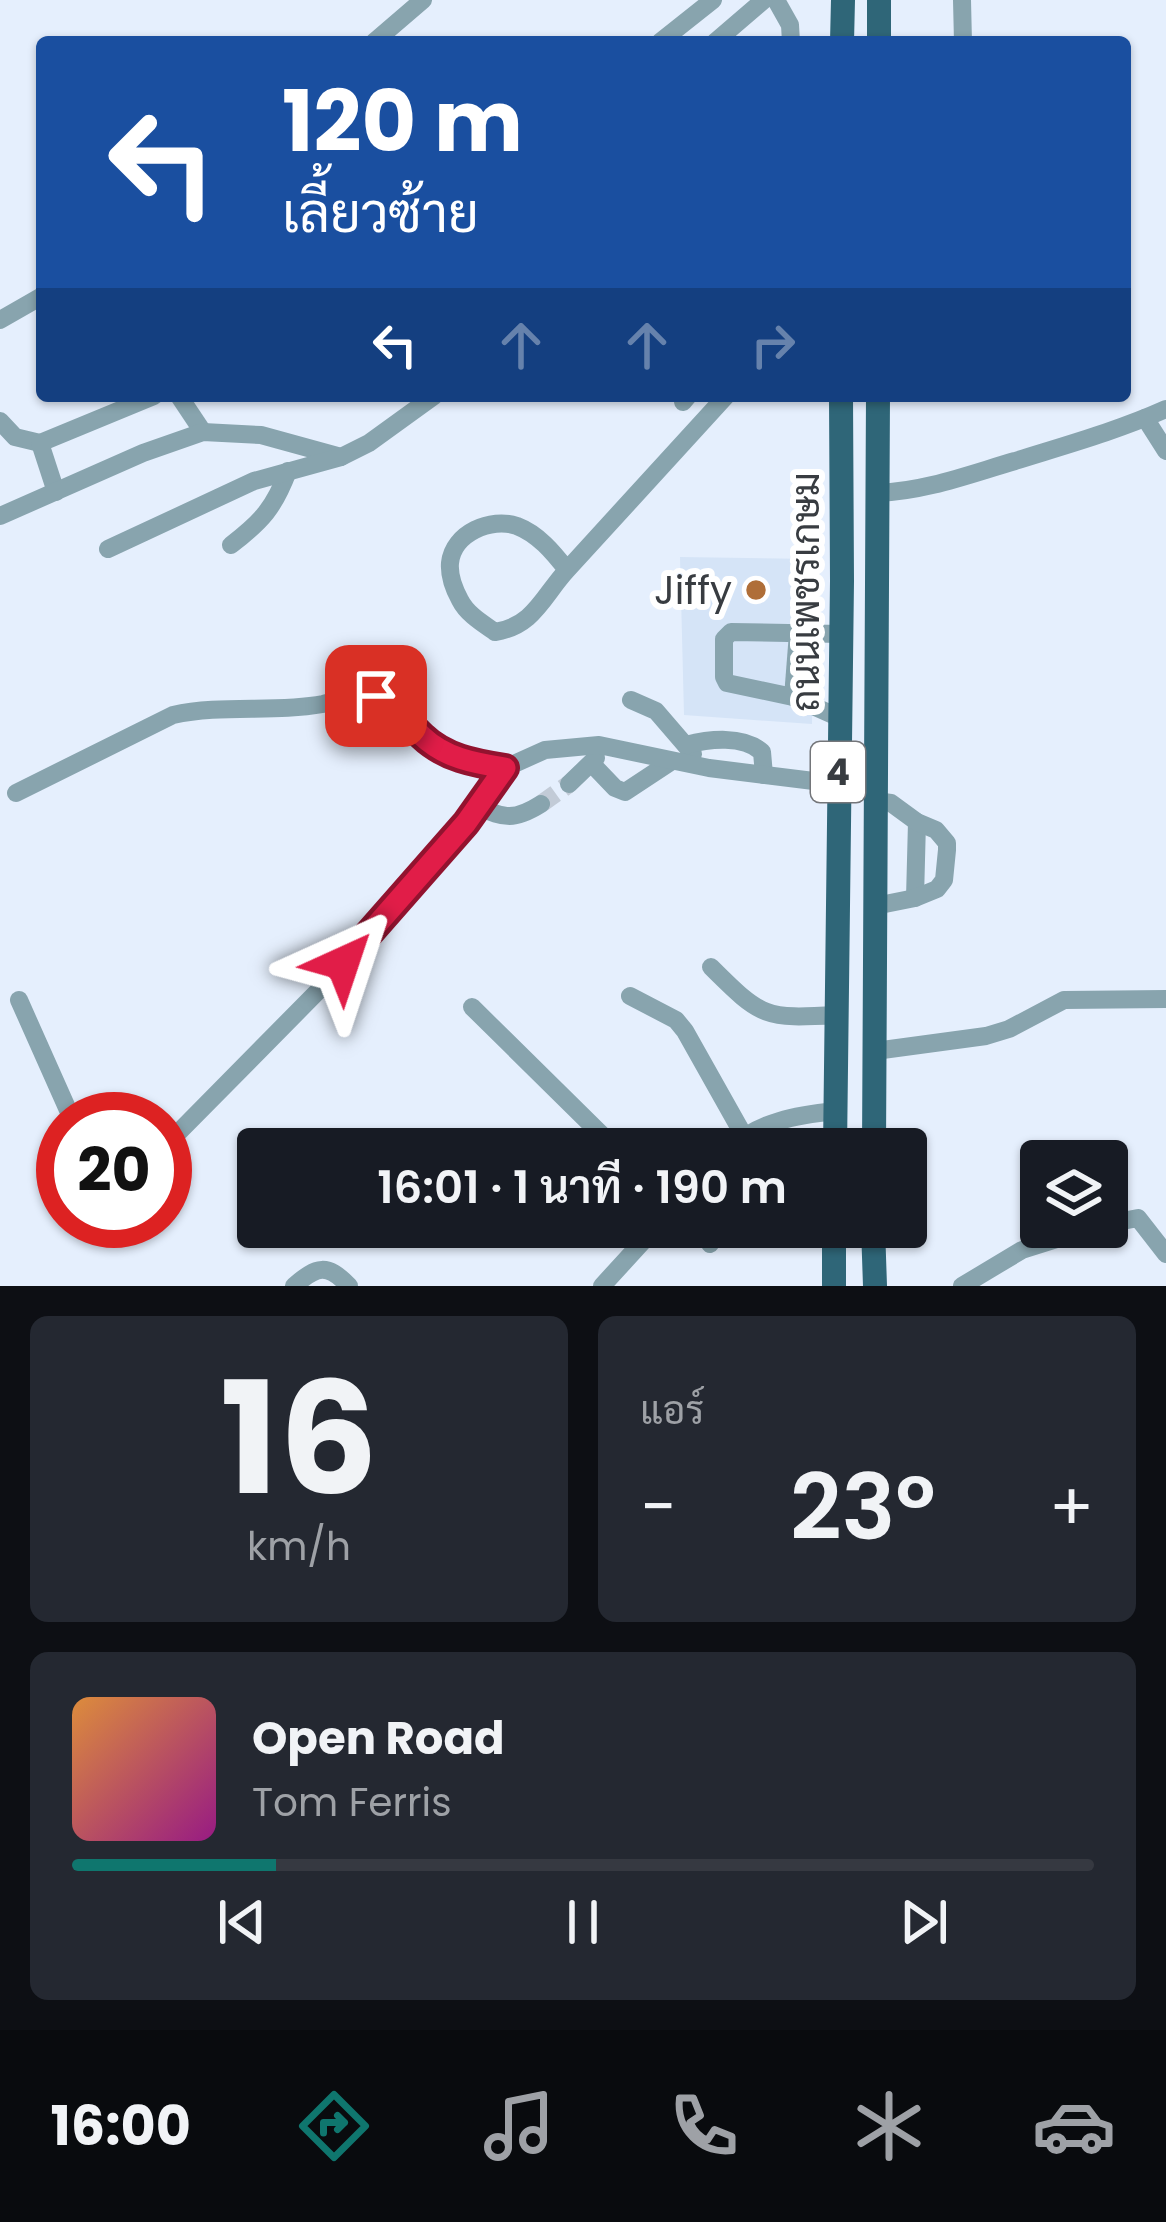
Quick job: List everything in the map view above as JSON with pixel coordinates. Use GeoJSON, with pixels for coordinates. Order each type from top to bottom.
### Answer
{"type":"FeatureCollection","features":[{"type":"Feature","properties":{"kind":"main road"},"geometry":{"type":"LineString","coordinates":[[842,0],[842,36]]}},
{"type":"Feature","properties":{"kind":"main road"},"geometry":{"type":"LineString","coordinates":[[879,0],[879,36]]}},
{"type":"Feature","properties":{"kind":"main road","name":"ถนนเพชรเกษม"},"geometry":{"type":"LineString","coordinates":[[836,1128],[841,402]]}},
{"type":"Feature","properties":{"kind":"main road","name":"ถนนเพชรเกษม"},"geometry":{"type":"LineString","coordinates":[[874,1128],[878,402]]}},
{"type":"Feature","properties":{"kind":"main road"},"geometry":{"type":"LineString","coordinates":[[834,1286],[835,1248]]}},
{"type":"Feature","properties":{"kind":"main road"},"geometry":{"type":"LineString","coordinates":[[874,1248],[875,1286]]}},
{"type":"Feature","properties":{"kind":"street"},"geometry":{"type":"LineString","coordinates":[[381,36],[423,0]]}},
{"type":"Feature","properties":{"kind":"street"},"geometry":{"type":"LineString","coordinates":[[668,36],[713,0]]}},
{"type":"Feature","properties":{"kind":"street"},"geometry":{"type":"LineString","coordinates":[[722,36],[764,0]]}},
{"type":"Feature","properties":{"kind":"street"},"geometry":{"type":"LineString","coordinates":[[776,0],[791,36]]}},
{"type":"Feature","properties":{"kind":"street"},"geometry":{"type":"LineString","coordinates":[[962,0],[963,36]]}},
{"type":"Feature","properties":{"kind":"street"},"geometry":{"type":"LineString","coordinates":[[2,317],[36,299]]}},
{"type":"Feature","properties":{"kind":"street"},"geometry":{"type":"LineString","coordinates":[[0,422],[15,437],[40,443],[139,402]]}},
{"type":"Feature","properties":{"kind":"street"},"geometry":{"type":"LineString","coordinates":[[182,402],[202,432]]}},
{"type":"Feature","properties":{"kind":"street"},"geometry":{"type":"LineString","coordinates":[[108,550],[254,481],[341,457],[426,402]]}},
{"type":"Feature","properties":{"kind":"street"},"geometry":{"type":"LineString","coordinates":[[567,570],[535,536],[498,522],[474,529],[449,560],[462,604],[495,632],[512,629],[528,618],[721,402]]}},
{"type":"Feature","properties":{"kind":"street"},"geometry":{"type":"LineString","coordinates":[[878,493],[932,485],[1166,409]]}},
{"type":"Feature","properties":{"kind":"street"},"geometry":{"type":"LineString","coordinates":[[1145,418],[1166,452]]}},
{"type":"Feature","properties":{"kind":"street"},"geometry":{"type":"LineString","coordinates":[[0,516],[142,453],[202,432],[261,435],[341,457]]}},
{"type":"Feature","properties":{"kind":"street"},"geometry":{"type":"LineString","coordinates":[[40,443],[56,492]]}},
{"type":"Feature","properties":{"kind":"street"},"geometry":{"type":"LineString","coordinates":[[231,545],[267,516],[289,471]]}},
{"type":"Feature","properties":{"kind":"street"},"geometry":{"type":"LineString","coordinates":[[840,718],[793,697],[728,683],[724,639],[731,632],[841,634]]}},
{"type":"Feature","properties":{"kind":"street"},"geometry":{"type":"LineString","coordinates":[[793,697],[798,633]]}},
{"type":"Feature","properties":{"kind":"street"},"geometry":{"type":"LineString","coordinates":[[16,793],[173,715],[319,705],[359,694],[392,703],[426,740],[450,756],[505,768]]}},
{"type":"Feature","properties":{"kind":"street"},"geometry":{"type":"LineString","coordinates":[[632,700],[656,711],[703,767]]}},
{"type":"Feature","properties":{"kind":"street"},"geometry":{"type":"LineString","coordinates":[[686,745],[710,740],[753,744],[762,752],[764,775]]}},
{"type":"Feature","properties":{"kind":"street"},"geometry":{"type":"LineString","coordinates":[[192,1119],[387,915],[505,768],[545,750],[672,761],[838,784]]}},
{"type":"Feature","properties":{"kind":"street"},"geometry":{"type":"LineString","coordinates":[[596,755],[615,788],[625,792],[672,761]]}},
{"type":"Feature","properties":{"kind":"street"},"geometry":{"type":"LineString","coordinates":[[569,784],[596,755]]}},
{"type":"Feature","properties":{"kind":"street"},"geometry":{"type":"LineString","coordinates":[[875,801],[891,803],[942,835],[947,850],[941,885],[915,898],[875,906]]}},
{"type":"Feature","properties":{"kind":"street"},"geometry":{"type":"LineString","coordinates":[[478,807],[518,817],[541,804]]}},
{"type":"Feature","properties":{"kind":"street"},"geometry":{"type":"LineString","coordinates":[[915,898],[917,822]]}},
{"type":"Feature","properties":{"kind":"street"},"geometry":{"type":"LineString","coordinates":[[711,967],[762,1012],[790,1018],[836,1015]]}},
{"type":"Feature","properties":{"kind":"street"},"geometry":{"type":"LineString","coordinates":[[630,996],[676,1020],[685,1031],[732,1128]]}},
{"type":"Feature","properties":{"kind":"street"},"geometry":{"type":"LineString","coordinates":[[875,1051],[986,1036],[1064,1000],[1166,999]]}},
{"type":"Feature","properties":{"kind":"street"},"geometry":{"type":"LineString","coordinates":[[19,1000],[60,1092]]}},
{"type":"Feature","properties":{"kind":"street"},"geometry":{"type":"LineString","coordinates":[[472,1007],[595,1128]]}},
{"type":"Feature","properties":{"kind":"street"},"geometry":{"type":"LineString","coordinates":[[775,1128],[803,1114],[836,1112]]}},
{"type":"Feature","properties":{"kind":"street"},"geometry":{"type":"LineString","coordinates":[[1128,1220],[1138,1218],[1145,1223],[1166,1254]]}},
{"type":"Feature","properties":{"kind":"street"},"geometry":{"type":"LineString","coordinates":[[602,1286],[637,1248]]}},
{"type":"Feature","properties":{"kind":"street"},"geometry":{"type":"LineString","coordinates":[[962,1286],[1028,1248]]}},
{"type":"Feature","properties":{"kind":"street"},"geometry":{"type":"LineString","coordinates":[[293,1286],[321,1268],[331,1269],[349,1286]]}},
{"type":"Feature","properties":{"kind":"shaded area"},"geometry":{"type":"Polygon","coordinates":[[[680,557],[814,559],[812,724],[684,715],[680,557]]]}},
{"type":"Feature","properties":{"kind":"tunnel"},"geometry":{"type":"LineString","coordinates":[[541,804],[569,784]]}},
{"type":"Feature","properties":{"kind":"place","name":"Jiffy"},"geometry":{"type":"Point","coordinates":[756,590]}},
{"type":"Feature","properties":{"kind":"route"},"geometry":{"type":"LineString","coordinates":[[343,963],[466,823],[505,768],[450,756],[426,740],[392,703],[376,696]]}}]}
